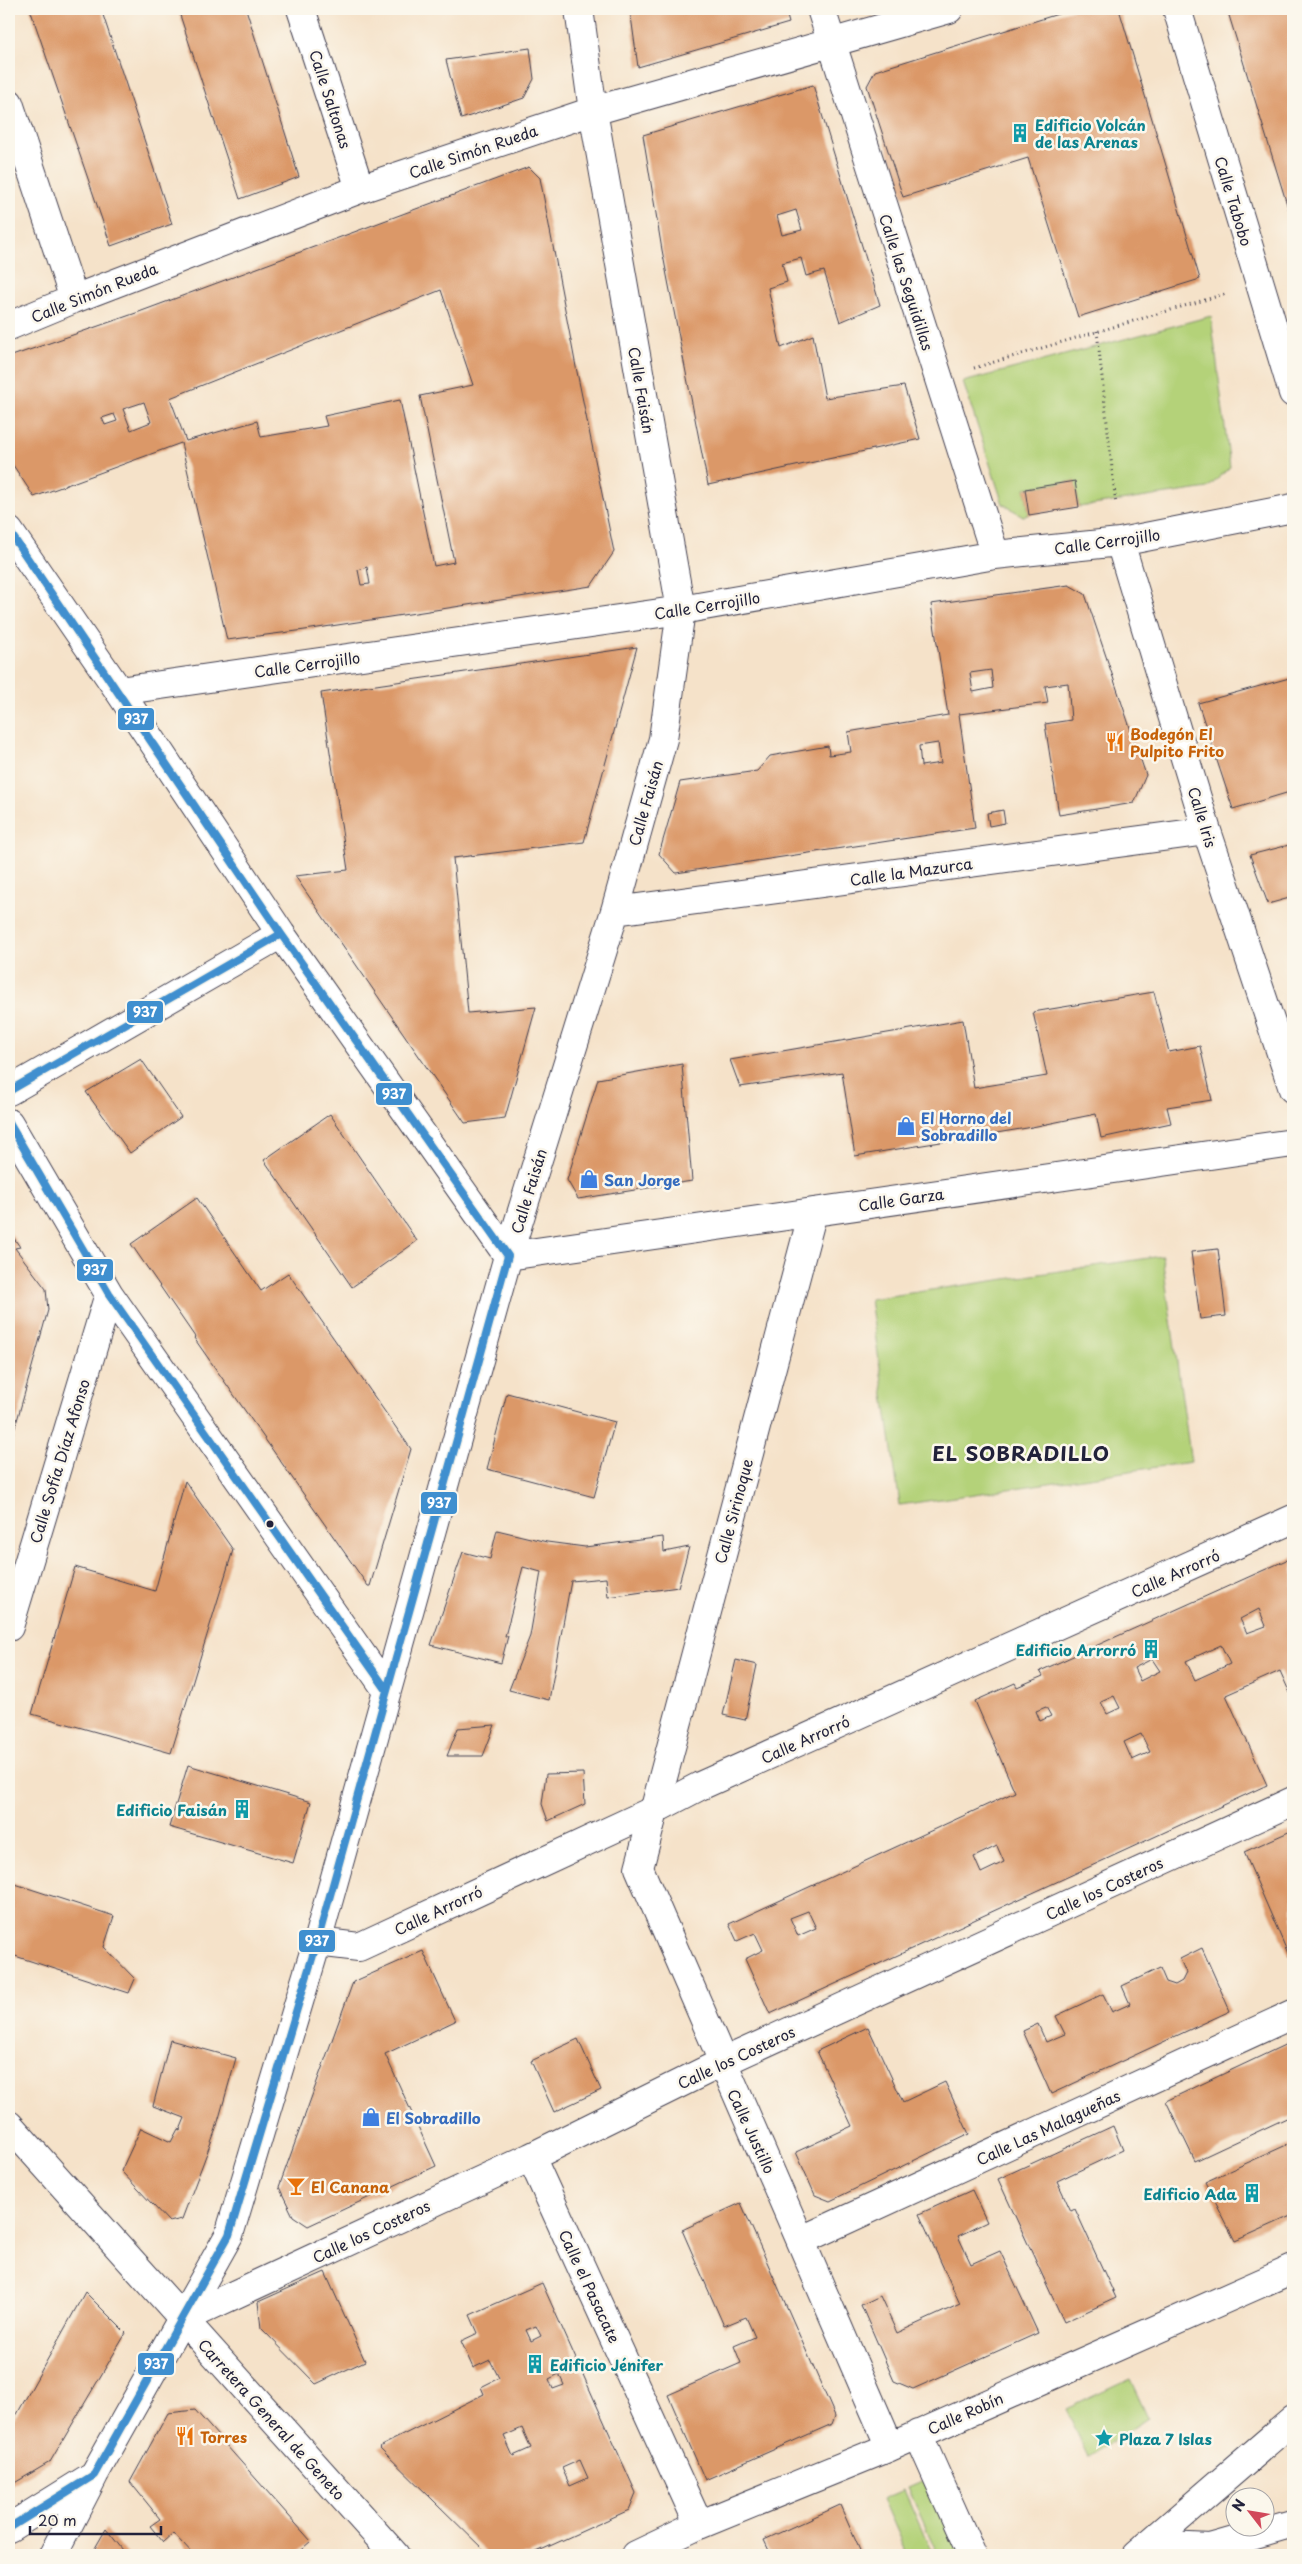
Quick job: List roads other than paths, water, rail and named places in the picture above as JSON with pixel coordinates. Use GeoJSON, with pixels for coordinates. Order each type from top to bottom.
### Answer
{"type":"FeatureCollection","features":[{"type":"Feature","properties":{"kind":"street","name":"Calle Saltonas"},"geometry":{"type":"LineString","coordinates":[[302,9],[360,189]]}},
{"type":"Feature","properties":{"kind":"street","name":"Calle Faisán"},"geometry":{"type":"LineString","coordinates":[[53,2555],[94,2475],[229,2235],[317,1942],[508,1256],[615,911],[662,739],[682,610],[593,111],[579,9]]}},
{"type":"Feature","properties":{"kind":"street","name":"Calle las Seguidillas"},"geometry":{"type":"LineString","coordinates":[[821,9],[995,555]]}},
{"type":"Feature","properties":{"kind":"street","name":"Calle Simón Rueda"},"geometry":{"type":"LineString","coordinates":[[9,326],[74,299],[360,189],[593,111],[949,9]]}},
{"type":"Feature","properties":{"kind":"street","name":"Calle Tabobo"},"geometry":{"type":"LineString","coordinates":[[1177,9],[1293,393]]}},
{"type":"Feature","properties":{"kind":"street"},"geometry":{"type":"LineString","coordinates":[[9,103],[74,299]]}},
{"type":"Feature","properties":{"kind":"street","name":"Calle Cerrojillo"},"geometry":{"type":"LineString","coordinates":[[120,691],[682,610],[995,555],[1120,542],[1293,508]]}},
{"type":"Feature","properties":{"kind":"street"},"geometry":{"type":"LineString","coordinates":[[9,531],[120,691],[281,934],[508,1256]]}},
{"type":"Feature","properties":{"kind":"street","name":"Calle Iris"},"geometry":{"type":"LineString","coordinates":[[1120,542],[1207,831],[1293,1089]]}},
{"type":"Feature","properties":{"kind":"street","name":"Calle la Mazurca"},"geometry":{"type":"LineString","coordinates":[[615,911],[1207,831]]}},
{"type":"Feature","properties":{"kind":"street"},"geometry":{"type":"LineString","coordinates":[[9,1091],[281,934]]}},
{"type":"Feature","properties":{"kind":"street"},"geometry":{"type":"LineString","coordinates":[[9,1123],[109,1294],[386,1689]]}},
{"type":"Feature","properties":{"kind":"street","name":"Calle Garza"},"geometry":{"type":"LineString","coordinates":[[508,1256],[1293,1143]]}},
{"type":"Feature","properties":{"kind":"street","name":"Calle Sirinoque"},"geometry":{"type":"LineString","coordinates":[[652,1811],[813,1212]]}},
{"type":"Feature","properties":{"kind":"street","name":"Calle Sofía Díaz Afonso"},"geometry":{"type":"LineString","coordinates":[[9,1627],[109,1294]]}},
{"type":"Feature","properties":{"kind":"street","name":"Calle Arrorró"},"geometry":{"type":"LineString","coordinates":[[317,1942],[359,1947],[652,1811],[700,1786],[1293,1519]]}},
{"type":"Feature","properties":{"kind":"street","name":"Calle los Costeros"},"geometry":{"type":"LineString","coordinates":[[182,2319],[531,2157],[722,2063],[1293,1801]]}},
{"type":"Feature","properties":{"kind":"street","name":"Calle Justillo"},"geometry":{"type":"LineString","coordinates":[[652,1811],[639,1868],[722,2063],[802,2240],[890,2447]]}},
{"type":"Feature","properties":{"kind":"street","name":"Calle Las Malagueñas"},"geometry":{"type":"LineString","coordinates":[[802,2240],[1293,2014]]}},
{"type":"Feature","properties":{"kind":"street","name":"Carretera General de Geneto"},"geometry":{"type":"LineString","coordinates":[[9,2126],[395,2555]]}},
{"type":"Feature","properties":{"kind":"street","name":"Calle el Pasacate"},"geometry":{"type":"LineString","coordinates":[[531,2157],[698,2525]]}},
{"type":"Feature","properties":{"kind":"street","name":"Calle Robín"},"geometry":{"type":"LineString","coordinates":[[636,2555],[698,2525],[890,2447],[1293,2269]]}},
{"type":"Feature","properties":{"kind":"street"},"geometry":{"type":"LineString","coordinates":[[1142,2550],[1293,2420]]}},
{"type":"Feature","properties":{"kind":"street"},"geometry":{"type":"LineString","coordinates":[[918,2434],[972,2555]]}},
{"type":"Feature","properties":{"kind":"street"},"geometry":{"type":"LineString","coordinates":[[9,2528],[94,2475]]}},
{"type":"Feature","properties":{"kind":"street"},"geometry":{"type":"LineString","coordinates":[[1142,2550],[1211,2552],[1293,2524]]}},
{"type":"Feature","properties":{"kind":"place","name":"Edificio Volcán de las Arenas"},"geometry":{"type":"Point","coordinates":[1020,133]}},
{"type":"Feature","properties":{"kind":"place","name":"Bodegón El Pulpito Frito"},"geometry":{"type":"Point","coordinates":[1115,742]}},
{"type":"Feature","properties":{"kind":"place","name":"El Horno del Sobradillo"},"geometry":{"type":"Point","coordinates":[906,1126]}},
{"type":"Feature","properties":{"kind":"place","name":"San Jorge"},"geometry":{"type":"Point","coordinates":[589,1179]}},
{"type":"Feature","properties":{"kind":"place","name":"Edificio Arrorró"},"geometry":{"type":"Point","coordinates":[1151,1649]}},
{"type":"Feature","properties":{"kind":"place","name":"Edificio Faisán"},"geometry":{"type":"Point","coordinates":[242,1809]}},
{"type":"Feature","properties":{"kind":"place","name":"El Sobradillo"},"geometry":{"type":"Point","coordinates":[371,2117]}},
{"type":"Feature","properties":{"kind":"place","name":"El Canana"},"geometry":{"type":"Point","coordinates":[296,2186]}},
{"type":"Feature","properties":{"kind":"place","name":"Edificio Ada"},"geometry":{"type":"Point","coordinates":[1252,2193]}},
{"type":"Feature","properties":{"kind":"place","name":"Edificio Jénifer"},"geometry":{"type":"Point","coordinates":[535,2364]}},
{"type":"Feature","properties":{"kind":"place","name":"Torres"},"geometry":{"type":"Point","coordinates":[185,2436]}},
{"type":"Feature","properties":{"kind":"place","name":"Plaza 7 Islas"},"geometry":{"type":"Point","coordinates":[1104,2438]}},
{"type":"Feature","properties":{"kind":"district","name":"EL SOBRADILLO"},"geometry":{"type":"Point","coordinates":[1021,1453]}}]}
